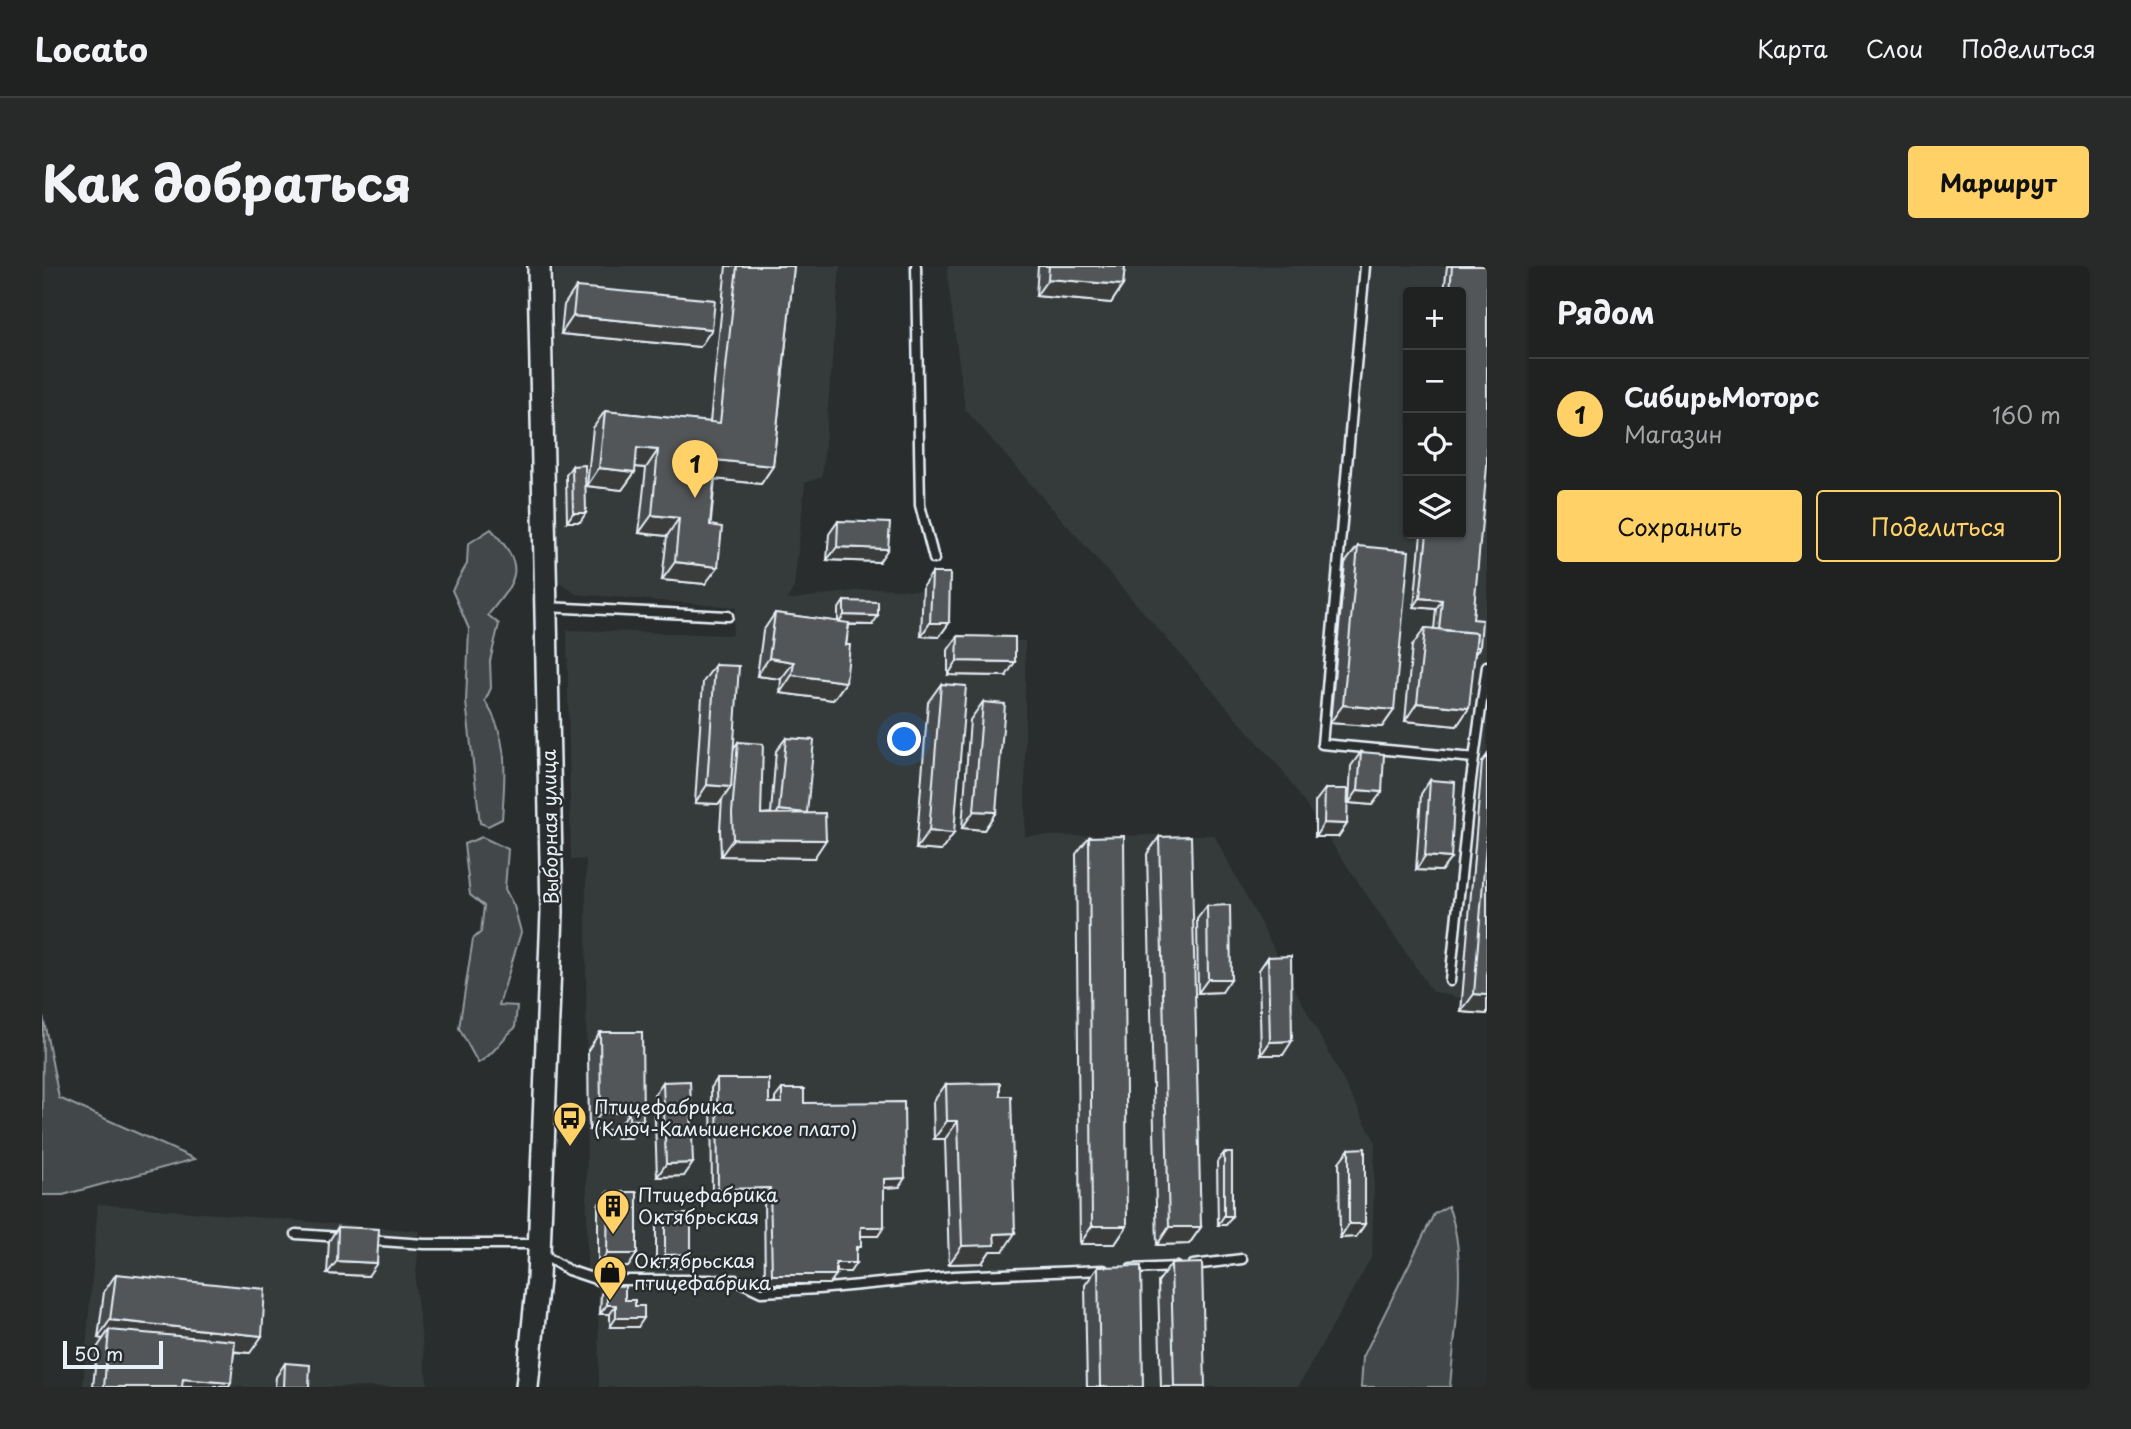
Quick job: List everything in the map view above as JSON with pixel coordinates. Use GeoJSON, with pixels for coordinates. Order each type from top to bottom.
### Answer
{"type":"FeatureCollection","features":[{"type":"Feature","properties":{"kind":"main road","name":"Выборная улица"},"geometry":{"type":"LineString","coordinates":[[527,1387],[539,1249],[552,912],[539,266]]}},
{"type":"Feature","properties":{"kind":"lane"},"geometry":{"type":"LineString","coordinates":[[916,266],[920,505],[934,559]]}},
{"type":"Feature","properties":{"kind":"lane"},"geometry":{"type":"LineString","coordinates":[[1365,266],[1322,744],[1474,758]]}},
{"type":"Feature","properties":{"kind":"lane"},"geometry":{"type":"LineString","coordinates":[[546,607],[728,616]]}},
{"type":"Feature","properties":{"kind":"lane"},"geometry":{"type":"LineString","coordinates":[[1450,981],[1474,758],[1487,666]]}},
{"type":"Feature","properties":{"kind":"lane"},"geometry":{"type":"LineString","coordinates":[[296,1234],[347,1238]]}},
{"type":"Feature","properties":{"kind":"lane"},"geometry":{"type":"LineString","coordinates":[[360,1239],[539,1249],[568,1270],[598,1280],[736,1280],[761,1292],[954,1276],[1173,1267],[1242,1259]]}},
{"type":"Feature","properties":{"kind":"shaded area"},"geometry":{"type":"Polygon","coordinates":[[[554,266],[840,266],[822,477],[805,483],[794,587],[787,600],[877,588],[944,592],[943,638],[1025,641],[1025,836],[1214,835],[1375,1141],[1372,1256],[1298,1387],[599,1387],[598,1281],[587,1275],[586,859],[571,860],[567,630],[732,635],[736,607],[576,594],[558,581],[554,266]]]}},
{"type":"Feature","properties":{"kind":"shaded area"},"geometry":{"type":"Polygon","coordinates":[[[948,266],[1487,266],[1487,1005],[1432,991],[1282,770],[965,409],[948,266]]]}},
{"type":"Feature","properties":{"kind":"shaded area"},"geometry":{"type":"Polygon","coordinates":[[[491,529],[510,554],[514,573],[512,582],[488,615],[499,624],[490,661],[491,688],[485,701],[499,730],[505,773],[502,819],[488,826],[480,823],[466,702],[469,629],[452,590],[467,564],[468,544],[491,529]]]}},
{"type":"Feature","properties":{"kind":"shaded area"},"geometry":{"type":"Polygon","coordinates":[[[482,837],[508,849],[505,889],[514,906],[521,932],[499,1005],[517,1006],[515,1028],[489,1056],[478,1063],[459,1028],[473,939],[481,932],[484,906],[470,895],[464,844],[482,837]]]}},
{"type":"Feature","properties":{"kind":"shaded area"},"geometry":{"type":"Polygon","coordinates":[[[43,1016],[59,1098],[195,1159],[63,1195],[42,1195],[43,1016]]]}},
{"type":"Feature","properties":{"kind":"shaded area"},"geometry":{"type":"Polygon","coordinates":[[[98,1204],[420,1231],[415,1285],[428,1387],[83,1387],[98,1204]]]}},
{"type":"Feature","properties":{"kind":"shaded area"},"geometry":{"type":"Polygon","coordinates":[[[1448,1206],[1458,1248],[1459,1271],[1450,1387],[1361,1387],[1363,1357],[1434,1214],[1448,1206]]]}},
{"type":"Feature","properties":{"kind":"building"},"geometry":{"type":"Polygon","coordinates":[[[737,266],[794,266],[773,466],[716,460],[710,525],[722,527],[718,567],[675,562],[679,518],[652,515],[658,450],[637,448],[635,472],[599,468],[605,411],[720,423],[737,266]]]}},
{"type":"Feature","properties":{"kind":"building"},"geometry":{"type":"Polygon","coordinates":[[[1049,266],[1125,266],[1123,285],[1048,279],[1049,266]]]}},
{"type":"Feature","properties":{"kind":"building"},"geometry":{"type":"Polygon","coordinates":[[[1452,266],[1487,266],[1487,466],[1473,619],[1482,620],[1480,647],[1476,647],[1477,633],[1439,630],[1442,600],[1420,598],[1426,539],[1466,539],[1466,287],[1450,287],[1452,266]]]}},
{"type":"Feature","properties":{"kind":"building"},"geometry":{"type":"Polygon","coordinates":[[[576,287],[715,300],[712,329],[573,316],[576,287]]]}},
{"type":"Feature","properties":{"kind":"building"},"geometry":{"type":"Polygon","coordinates":[[[585,465],[586,513],[573,513],[572,466],[585,465]]]}},
{"type":"Feature","properties":{"kind":"building"},"geometry":{"type":"Polygon","coordinates":[[[838,521],[890,523],[888,549],[837,547],[838,521]]]}},
{"type":"Feature","properties":{"kind":"building"},"geometry":{"type":"Polygon","coordinates":[[[1358,546],[1409,551],[1394,710],[1343,705],[1358,546]]]}},
{"type":"Feature","properties":{"kind":"building"},"geometry":{"type":"Polygon","coordinates":[[[932,573],[950,573],[949,623],[930,623],[932,573]]]}},
{"type":"Feature","properties":{"kind":"building"},"geometry":{"type":"Polygon","coordinates":[[[844,601],[878,602],[878,616],[844,615],[844,601]]]}},
{"type":"Feature","properties":{"kind":"building"},"geometry":{"type":"Polygon","coordinates":[[[775,613],[849,623],[846,645],[850,645],[846,682],[792,675],[794,662],[769,658],[775,613]]]}},
{"type":"Feature","properties":{"kind":"building"},"geometry":{"type":"Polygon","coordinates":[[[1425,628],[1477,633],[1469,708],[1417,703],[1425,628]]]}},
{"type":"Feature","properties":{"kind":"building"},"geometry":{"type":"Polygon","coordinates":[[[958,636],[1015,637],[1015,662],[957,661],[958,636]]]}},
{"type":"Feature","properties":{"kind":"building"},"geometry":{"type":"Polygon","coordinates":[[[715,665],[739,666],[731,787],[707,785],[715,665]]]}},
{"type":"Feature","properties":{"kind":"building"},"geometry":{"type":"Polygon","coordinates":[[[941,684],[966,686],[954,833],[929,831],[941,684]]]}},
{"type":"Feature","properties":{"kind":"building"},"geometry":{"type":"Polygon","coordinates":[[[983,702],[1005,704],[996,812],[974,811],[983,702]]]}},
{"type":"Feature","properties":{"kind":"building"},"geometry":{"type":"Polygon","coordinates":[[[786,738],[814,740],[807,813],[779,810],[786,738]]]}},
{"type":"Feature","properties":{"kind":"building"},"geometry":{"type":"Polygon","coordinates":[[[738,742],[763,744],[761,814],[825,813],[826,840],[733,839],[732,813],[738,742]]]}},
{"type":"Feature","properties":{"kind":"building"},"geometry":{"type":"Polygon","coordinates":[[[1361,752],[1384,754],[1382,792],[1358,790],[1361,752]]]}},
{"type":"Feature","properties":{"kind":"building"},"geometry":{"type":"Polygon","coordinates":[[[1430,780],[1455,782],[1451,858],[1425,856],[1430,780]]]}},
{"type":"Feature","properties":{"kind":"building"},"geometry":{"type":"Polygon","coordinates":[[[1325,789],[1348,789],[1347,824],[1324,823],[1325,789]]]}},
{"type":"Feature","properties":{"kind":"building"},"geometry":{"type":"Polygon","coordinates":[[[1487,832],[1487,995],[1474,994],[1487,832]]]}},
{"type":"Feature","properties":{"kind":"building"},"geometry":{"type":"Polygon","coordinates":[[[1124,836],[1127,1226],[1092,1226],[1089,837],[1124,836]]]}},
{"type":"Feature","properties":{"kind":"building"},"geometry":{"type":"Polygon","coordinates":[[[1191,836],[1201,1227],[1169,1227],[1159,837],[1191,836]]]}},
{"type":"Feature","properties":{"kind":"building"},"geometry":{"type":"Polygon","coordinates":[[[1230,905],[1231,979],[1208,979],[1207,906],[1230,905]]]}},
{"type":"Feature","properties":{"kind":"building"},"geometry":{"type":"Polygon","coordinates":[[[1291,956],[1292,1041],[1270,1042],[1268,957],[1291,956]]]}},
{"type":"Feature","properties":{"kind":"building"},"geometry":{"type":"Polygon","coordinates":[[[600,1032],[642,1032],[643,1120],[629,1120],[629,1112],[601,1113],[600,1032]]]}},
{"type":"Feature","properties":{"kind":"building"},"geometry":{"type":"Polygon","coordinates":[[[717,1079],[769,1079],[769,1103],[782,1103],[782,1089],[804,1089],[804,1103],[904,1102],[905,1178],[884,1179],[884,1227],[861,1227],[861,1247],[856,1247],[856,1263],[836,1263],[836,1275],[772,1275],[770,1188],[718,1189],[717,1079]]]}},
{"type":"Feature","properties":{"kind":"building"},"geometry":{"type":"Polygon","coordinates":[[[690,1081],[693,1163],[666,1164],[663,1082],[690,1081]]]}},
{"type":"Feature","properties":{"kind":"building"},"geometry":{"type":"Polygon","coordinates":[[[1000,1083],[1000,1096],[1011,1096],[1015,1233],[994,1234],[995,1245],[962,1246],[958,1121],[947,1121],[946,1084],[1000,1083]]]}},
{"type":"Feature","properties":{"kind":"building"},"geometry":{"type":"Polygon","coordinates":[[[1365,1148],[1365,1224],[1349,1224],[1349,1149],[1365,1148]]]}},
{"type":"Feature","properties":{"kind":"building"},"geometry":{"type":"Polygon","coordinates":[[[1224,1153],[1232,1153],[1232,1216],[1224,1216],[1224,1153]]]}},
{"type":"Feature","properties":{"kind":"building"},"geometry":{"type":"Polygon","coordinates":[[[608,1192],[637,1192],[637,1254],[607,1254],[608,1192]]]}},
{"type":"Feature","properties":{"kind":"building"},"geometry":{"type":"Polygon","coordinates":[[[665,1214],[691,1214],[691,1254],[665,1255],[665,1214]]]}},
{"type":"Feature","properties":{"kind":"building"},"geometry":{"type":"Polygon","coordinates":[[[338,1227],[379,1229],[377,1263],[337,1261],[338,1227]]]}},
{"type":"Feature","properties":{"kind":"building"},"geometry":{"type":"Polygon","coordinates":[[[1202,1263],[1205,1387],[1174,1387],[1171,1264],[1202,1263]]]}},
{"type":"Feature","properties":{"kind":"building"},"geometry":{"type":"Polygon","coordinates":[[[1141,1266],[1143,1387],[1100,1387],[1098,1267],[1141,1266]]]}},
{"type":"Feature","properties":{"kind":"building"},"geometry":{"type":"Polygon","coordinates":[[[116,1274],[265,1289],[262,1336],[110,1320],[116,1274]]]}},
{"type":"Feature","properties":{"kind":"building"},"geometry":{"type":"Polygon","coordinates":[[[607,1285],[625,1286],[625,1300],[635,1300],[635,1306],[644,1306],[644,1318],[616,1318],[616,1305],[607,1305],[607,1285]]]}},
{"type":"Feature","properties":{"kind":"building"},"geometry":{"type":"Polygon","coordinates":[[[109,1330],[235,1341],[231,1383],[183,1379],[182,1387],[104,1387],[109,1330]]]}},
{"type":"Feature","properties":{"kind":"building"},"geometry":{"type":"Polygon","coordinates":[[[285,1363],[310,1365],[309,1387],[284,1387],[285,1363]]]}},
{"type":"Feature","properties":{"kind":"place","name":"СибирьМоторс"},"geometry":{"type":"Point","coordinates":[695,498]}},
{"type":"Feature","properties":{"kind":"place","name":"Птицефабрика (Ключ-Камышенское плато)"},"geometry":{"type":"Point","coordinates":[570,1148]}},
{"type":"Feature","properties":{"kind":"place","name":"Птицефабрика Октябрьская"},"geometry":{"type":"Point","coordinates":[613,1236]}},
{"type":"Feature","properties":{"kind":"place","name":"Октябрьская птицефабрика"},"geometry":{"type":"Point","coordinates":[610,1302]}}]}
